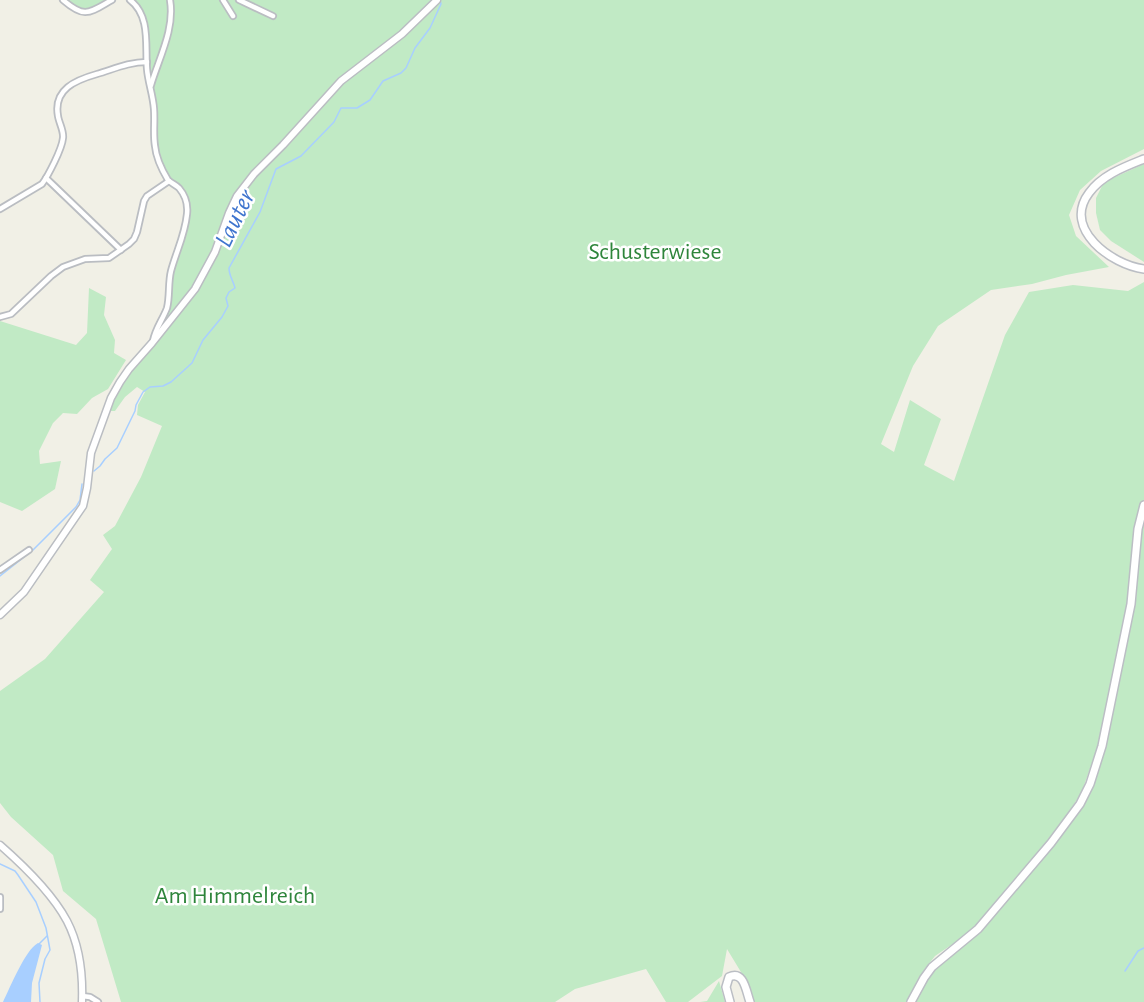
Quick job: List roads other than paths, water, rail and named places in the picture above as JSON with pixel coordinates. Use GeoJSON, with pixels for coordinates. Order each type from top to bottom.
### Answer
{"type":"FeatureCollection","features":[{"type":"Feature","properties":{"kind":"main road"},"geometry":{"type":"LineString","coordinates":[[1144,159],[1114,172],[1096,184],[1086,198],[1082,214],[1086,232],[1100,249],[1119,261],[1144,269]]}},
{"type":"Feature","properties":{"kind":"main road"},"geometry":{"type":"LineString","coordinates":[[911,1002],[932,967],[978,929],[1038,859],[1072,815],[1090,784],[1102,746],[1131,604],[1138,529],[1144,505]]}},
{"type":"Feature","properties":{"kind":"main road"},"geometry":{"type":"LineString","coordinates":[[730,1002],[726,982],[732,975],[738,976],[743,981],[750,1002]]}},
{"type":"Feature","properties":{"kind":"street"},"geometry":{"type":"LineString","coordinates":[[63,0],[81,12],[90,13],[112,0]]}},
{"type":"Feature","properties":{"kind":"street"},"geometry":{"type":"LineString","coordinates":[[130,0],[136,4],[146,28],[147,71],[154,112],[153,135],[156,154],[169,181],[182,193],[187,212],[182,241],[172,269],[169,301],[152,343]]}},
{"type":"Feature","properties":{"kind":"street"},"geometry":{"type":"LineString","coordinates":[[151,85],[169,32],[170,0]]}},
{"type":"Feature","properties":{"kind":"street"},"geometry":{"type":"LineString","coordinates":[[224,0],[233,16]]}},
{"type":"Feature","properties":{"kind":"street"},"geometry":{"type":"LineString","coordinates":[[238,0],[273,16]]}},
{"type":"Feature","properties":{"kind":"street"},"geometry":{"type":"LineString","coordinates":[[0,615],[24,592],[83,506],[91,453],[105,411],[129,369],[195,289],[215,252],[237,196],[254,174],[284,145],[341,81],[402,34],[436,1]]}},
{"type":"Feature","properties":{"kind":"street"},"geometry":{"type":"LineString","coordinates":[[0,209],[42,184],[46,178],[63,140],[57,108],[62,92],[68,86],[78,80],[130,63],[147,62]]}},
{"type":"Feature","properties":{"kind":"street"},"geometry":{"type":"LineString","coordinates":[[46,178],[121,250]]}},
{"type":"Feature","properties":{"kind":"street"},"geometry":{"type":"LineString","coordinates":[[0,317],[11,314],[63,267],[85,259],[109,258],[121,250],[134,239],[147,196],[169,181]]}},
{"type":"Feature","properties":{"kind":"street"},"geometry":{"type":"LineString","coordinates":[[0,570],[29,550]]}},
{"type":"Feature","properties":{"kind":"street"},"geometry":{"type":"LineString","coordinates":[[0,845],[33,876],[66,920],[80,959],[82,999],[90,997],[98,1002]]}},
{"type":"Feature","properties":{"kind":"street"},"geometry":{"type":"LineString","coordinates":[[0,897],[0,909]]}},
{"type":"Feature","properties":{"kind":"water"},"geometry":{"type":"Polygon","coordinates":[[[38,943],[42,945],[32,983],[31,1002],[3,1002],[23,961],[38,943]]]}},
{"type":"Feature","properties":{"kind":"waterway","name":"Lauter"},"geometry":{"type":"LineString","coordinates":[[94,471],[117,448],[143,392],[150,387],[163,386],[171,382],[192,363],[203,340],[222,317],[228,306],[226,298],[235,288],[229,268],[260,212],[276,169],[301,156],[334,122],[341,108],[357,108],[370,100],[383,81],[401,73],[406,68],[415,48],[430,28],[441,4],[440,0]]}},
{"type":"Feature","properties":{"kind":"waterway","name":"Lauter"},"geometry":{"type":"LineString","coordinates":[[0,576],[33,550],[76,507],[80,500],[82,484]]}},
{"type":"Feature","properties":{"kind":"waterway","name":"Lauter"},"geometry":{"type":"LineString","coordinates":[[0,864],[15,871],[18,875],[36,902],[46,928],[50,950],[45,959],[39,983],[40,1002]]}},
{"type":"Feature","properties":{"kind":"waterway"},"geometry":{"type":"LineString","coordinates":[[39,944],[47,936]]}},
{"type":"Feature","properties":{"kind":"waterway"},"geometry":{"type":"LineString","coordinates":[[1125,971],[1138,951],[1144,948]]}},
{"type":"Feature","properties":{"kind":"park label","name":"Schusterwiese"},"geometry":{"type":"Point","coordinates":[655,251]}},
{"type":"Feature","properties":{"kind":"park label","name":"Am Himmelreich"},"geometry":{"type":"Point","coordinates":[235,895]}}]}
